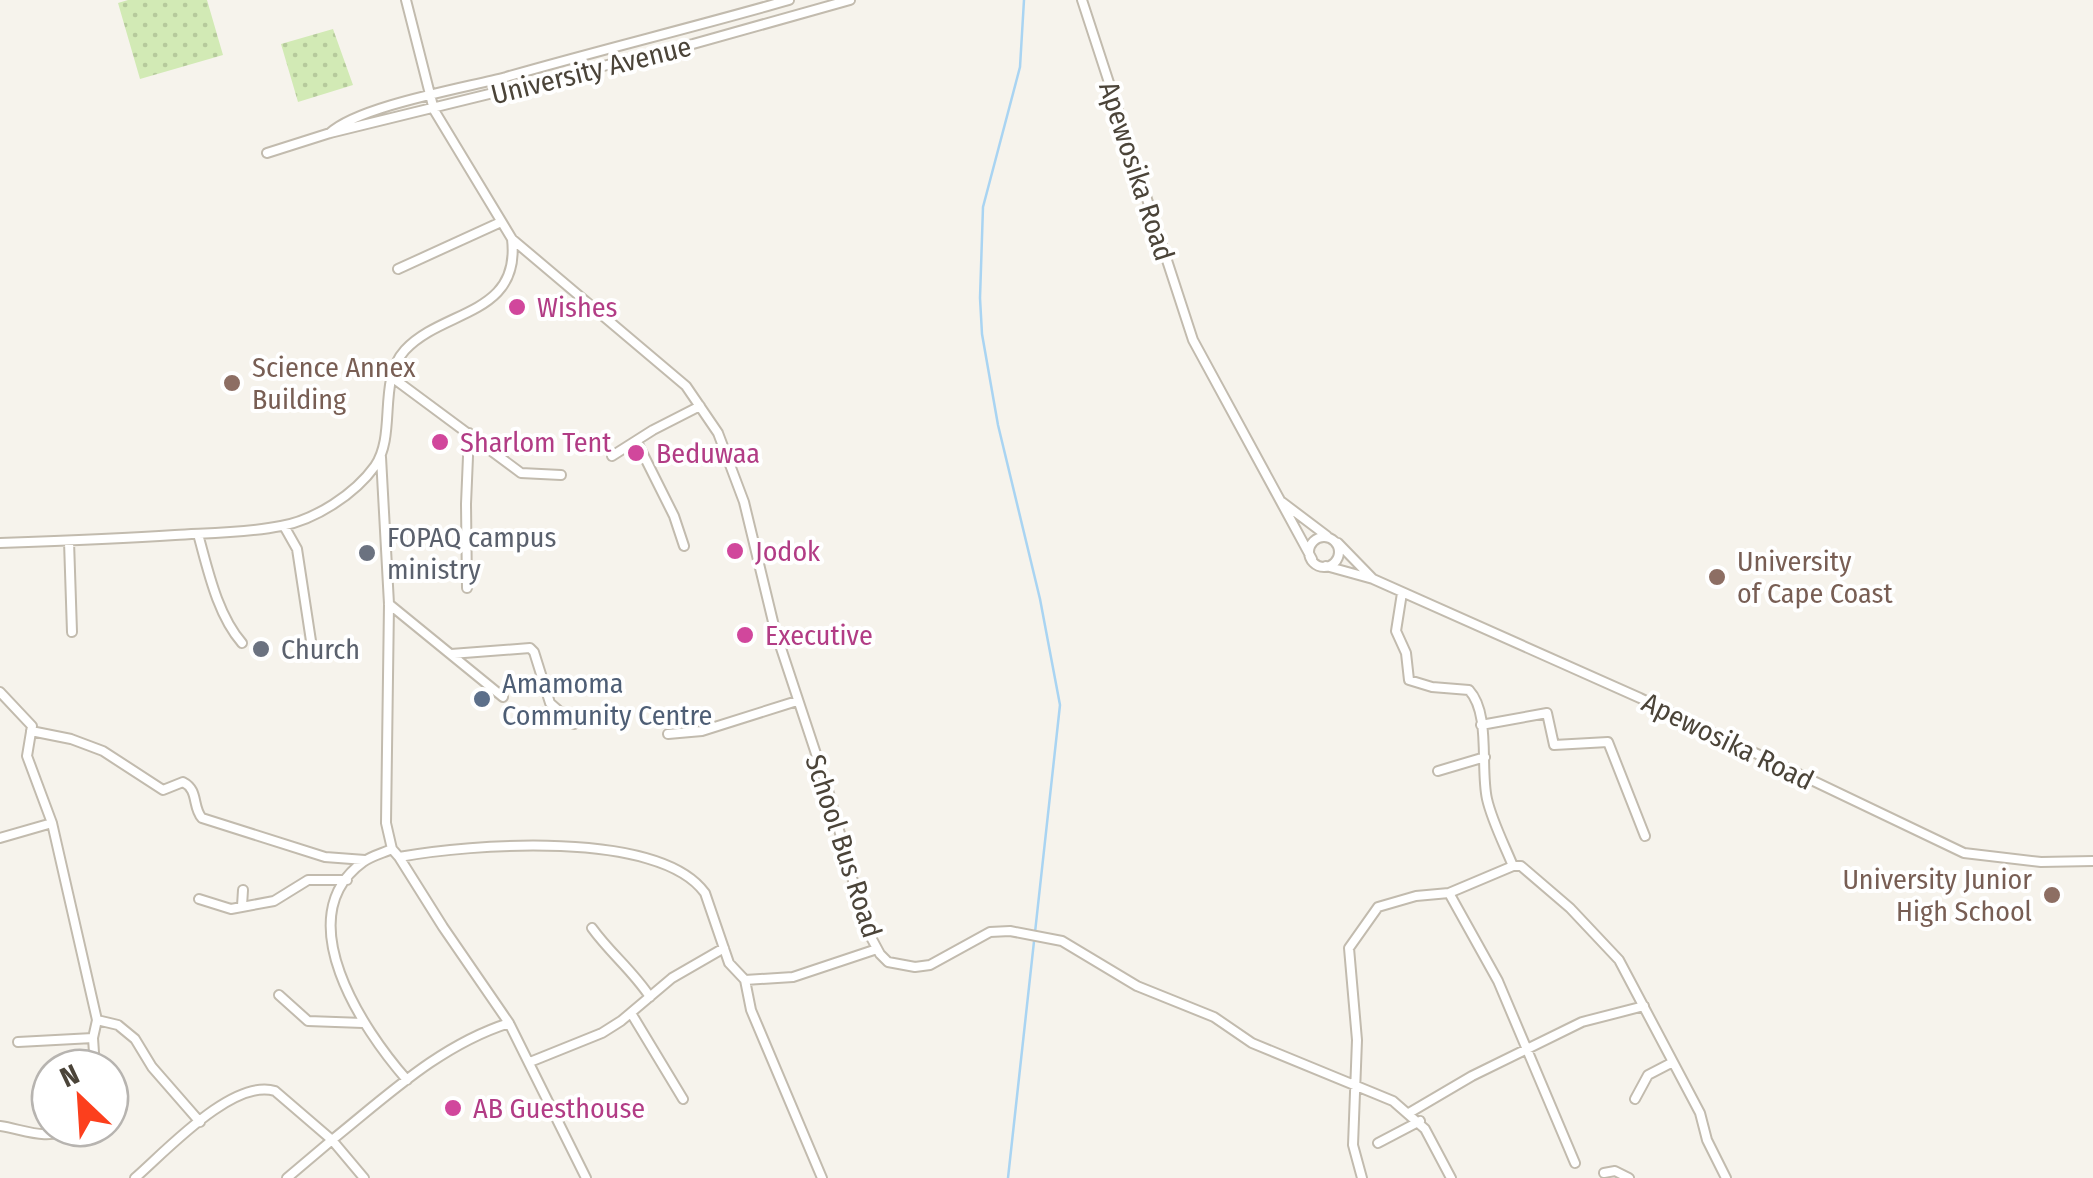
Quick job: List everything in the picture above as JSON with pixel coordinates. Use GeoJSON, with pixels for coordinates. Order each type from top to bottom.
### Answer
{"type":"FeatureCollection","features":[{"type":"Feature","properties":{"kind":"street","name":"School Bus Road"},"geometry":{"type":"LineString","coordinates":[[406,0],[434,110],[512,239],[672,374],[718,434],[744,502],[776,630],[828,790],[866,928],[888,962],[915,967],[930,965],[990,932],[1037,935],[1073,946],[1137,986],[1214,1018],[1252,1043],[1410,1112],[1436,1144],[1452,1178]]}},
{"type":"Feature","properties":{"kind":"street","name":"University Avenue"},"geometry":{"type":"LineString","coordinates":[[330,133],[352,121],[430,94],[789,0]]}},
{"type":"Feature","properties":{"kind":"street","name":"University Avenue"},"geometry":{"type":"LineString","coordinates":[[266,153],[330,133],[693,44],[850,0]]}},
{"type":"Feature","properties":{"kind":"street","name":"Apewosika Road"},"geometry":{"type":"LineString","coordinates":[[1082,0],[1193,340],[1312,559]]}},
{"type":"Feature","properties":{"kind":"street"},"geometry":{"type":"LineString","coordinates":[[398,269],[501,222]]}},
{"type":"Feature","properties":{"kind":"street"},"geometry":{"type":"LineString","coordinates":[[512,239],[514,256],[510,272],[498,291],[483,306],[422,337],[404,351],[393,378],[381,457],[389,604],[386,823],[392,849],[509,1023],[586,1178]]}},
{"type":"Feature","properties":{"kind":"street"},"geometry":{"type":"LineString","coordinates":[[393,378],[521,472],[562,475]]}},
{"type":"Feature","properties":{"kind":"street"},"geometry":{"type":"LineString","coordinates":[[612,456],[700,406]]}},
{"type":"Feature","properties":{"kind":"street"},"geometry":{"type":"LineString","coordinates":[[467,588],[469,432]]}},
{"type":"Feature","properties":{"kind":"street"},"geometry":{"type":"LineString","coordinates":[[637,442],[674,516],[684,546]]}},
{"type":"Feature","properties":{"kind":"street"},"geometry":{"type":"LineString","coordinates":[[0,543],[284,526],[332,505],[366,477],[381,457]]}},
{"type":"Feature","properties":{"kind":"street","name":"Apewosika Road"},"geometry":{"type":"LineString","coordinates":[[1278,500],[1333,540],[1373,579]]}},
{"type":"Feature","properties":{"kind":"street"},"geometry":{"type":"LineString","coordinates":[[284,526],[297,549],[311,641]]}},
{"type":"Feature","properties":{"kind":"street"},"geometry":{"type":"LineString","coordinates":[[198,534],[212,583],[233,633],[242,643]]}},
{"type":"Feature","properties":{"kind":"street"},"geometry":{"type":"LineString","coordinates":[[1323,537],[1333,540],[1338,556],[1326,566],[1312,559],[1313,543],[1323,537]]}},
{"type":"Feature","properties":{"kind":"street"},"geometry":{"type":"LineString","coordinates":[[70,541],[72,632]]}},
{"type":"Feature","properties":{"kind":"street","name":"Apewosika Road"},"geometry":{"type":"LineString","coordinates":[[1326,566],[1373,579],[1640,698],[1964,853],[2040,862],[2093,861]]}},
{"type":"Feature","properties":{"kind":"street"},"geometry":{"type":"LineString","coordinates":[[1402,593],[1396,631],[1406,653],[1409,680],[1432,687],[1469,690],[1475,697],[1485,757],[1486,796],[1513,866]]}},
{"type":"Feature","properties":{"kind":"street"},"geometry":{"type":"LineString","coordinates":[[389,604],[503,696]]}},
{"type":"Feature","properties":{"kind":"street"},"geometry":{"type":"LineString","coordinates":[[450,654],[530,648],[550,704],[574,724]]}},
{"type":"Feature","properties":{"kind":"street"},"geometry":{"type":"LineString","coordinates":[[0,692],[32,726],[26,756],[52,823],[97,1020],[94,1048]]}},
{"type":"Feature","properties":{"kind":"street"},"geometry":{"type":"LineString","coordinates":[[668,734],[702,731],[797,701]]}},
{"type":"Feature","properties":{"kind":"street"},"geometry":{"type":"LineString","coordinates":[[1481,725],[1547,713],[1554,744],[1608,742],[1645,836]]}},
{"type":"Feature","properties":{"kind":"street"},"geometry":{"type":"LineString","coordinates":[[31,731],[71,738],[103,751],[164,790],[184,782],[194,792],[202,818],[325,857],[365,860]]}},
{"type":"Feature","properties":{"kind":"street"},"geometry":{"type":"LineString","coordinates":[[1438,771],[1485,757]]}},
{"type":"Feature","properties":{"kind":"street"},"geometry":{"type":"LineString","coordinates":[[0,838],[52,823]]}},
{"type":"Feature","properties":{"kind":"street"},"geometry":{"type":"LineString","coordinates":[[400,857],[432,850],[543,844],[640,856],[698,883],[734,972],[745,980],[792,977],[876,948]]}},
{"type":"Feature","properties":{"kind":"street"},"geometry":{"type":"LineString","coordinates":[[392,849],[365,860],[347,880],[332,911],[330,926],[338,968],[364,1023],[407,1080]]}},
{"type":"Feature","properties":{"kind":"street"},"geometry":{"type":"LineString","coordinates":[[1362,1178],[1353,1145],[1357,1040],[1349,948],[1378,907],[1416,896],[1449,893],[1513,866],[1526,869],[1606,944],[1674,1062],[1726,1178]]}},
{"type":"Feature","properties":{"kind":"street"},"geometry":{"type":"LineString","coordinates":[[199,899],[231,909],[274,901],[308,880],[347,880]]}},
{"type":"Feature","properties":{"kind":"street"},"geometry":{"type":"LineString","coordinates":[[242,906],[243,890]]}},
{"type":"Feature","properties":{"kind":"street"},"geometry":{"type":"LineString","coordinates":[[1449,893],[1490,966],[1575,1162]]}},
{"type":"Feature","properties":{"kind":"street"},"geometry":{"type":"LineString","coordinates":[[592,928],[633,971],[650,996]]}},
{"type":"Feature","properties":{"kind":"street"},"geometry":{"type":"LineString","coordinates":[[530,1062],[602,1033],[672,978],[724,948]]}},
{"type":"Feature","properties":{"kind":"street"},"geometry":{"type":"LineString","coordinates":[[745,980],[751,1010],[822,1178]]}},
{"type":"Feature","properties":{"kind":"street"},"geometry":{"type":"LineString","coordinates":[[278,995],[308,1021],[364,1023]]}},
{"type":"Feature","properties":{"kind":"street"},"geometry":{"type":"LineString","coordinates":[[1410,1112],[1582,1022],[1644,1006]]}},
{"type":"Feature","properties":{"kind":"street"},"geometry":{"type":"LineString","coordinates":[[631,1013],[684,1098]]}},
{"type":"Feature","properties":{"kind":"street"},"geometry":{"type":"LineString","coordinates":[[97,1020],[118,1025],[135,1039],[152,1067],[200,1122]]}},
{"type":"Feature","properties":{"kind":"street"},"geometry":{"type":"LineString","coordinates":[[287,1178],[448,1049],[509,1023]]}},
{"type":"Feature","properties":{"kind":"street"},"geometry":{"type":"LineString","coordinates":[[18,1042],[93,1038]]}},
{"type":"Feature","properties":{"kind":"street"},"geometry":{"type":"LineString","coordinates":[[1635,1099],[1648,1076],[1674,1062]]}},
{"type":"Feature","properties":{"kind":"street"},"geometry":{"type":"LineString","coordinates":[[135,1178],[233,1098],[264,1088],[276,1091],[332,1140],[364,1178]]}},
{"type":"Feature","properties":{"kind":"street"},"geometry":{"type":"LineString","coordinates":[[1378,1143],[1420,1122]]}},
{"type":"Feature","properties":{"kind":"street"},"geometry":{"type":"LineString","coordinates":[[0,1126],[30,1132]]}},
{"type":"Feature","properties":{"kind":"street"},"geometry":{"type":"LineString","coordinates":[[1604,1173],[1615,1172],[1629,1178]]}},
{"type":"Feature","properties":{"kind":"green space"},"geometry":{"type":"Polygon","coordinates":[[[207,0],[223,55],[140,79],[118,3],[207,0]]]}},
{"type":"Feature","properties":{"kind":"green space"},"geometry":{"type":"Polygon","coordinates":[[[333,29],[353,85],[298,102],[281,44],[333,29]]]}},
{"type":"Feature","properties":{"kind":"waterway"},"geometry":{"type":"LineString","coordinates":[[1008,1178],[1060,705],[1040,599],[998,425],[982,334],[980,298],[983,207],[1020,67],[1024,0]]}},
{"type":"Feature","properties":{"kind":"place","name":"Wishes"},"geometry":{"type":"Point","coordinates":[517,307]}},
{"type":"Feature","properties":{"kind":"place","name":"Science Annex Building"},"geometry":{"type":"Point","coordinates":[232,383]}},
{"type":"Feature","properties":{"kind":"place","name":"Sharlom Tent"},"geometry":{"type":"Point","coordinates":[440,442]}},
{"type":"Feature","properties":{"kind":"place","name":"Beduwaa"},"geometry":{"type":"Point","coordinates":[636,453]}},
{"type":"Feature","properties":{"kind":"place","name":"Jodok"},"geometry":{"type":"Point","coordinates":[735,551]}},
{"type":"Feature","properties":{"kind":"place","name":"FOPAQ campus ministry"},"geometry":{"type":"Point","coordinates":[367,553]}},
{"type":"Feature","properties":{"kind":"place","name":"University of Cape Coast"},"geometry":{"type":"Point","coordinates":[1717,577]}},
{"type":"Feature","properties":{"kind":"place","name":"Executive"},"geometry":{"type":"Point","coordinates":[745,635]}},
{"type":"Feature","properties":{"kind":"place","name":"Church"},"geometry":{"type":"Point","coordinates":[261,649]}},
{"type":"Feature","properties":{"kind":"place","name":"Amamoma Community Centre"},"geometry":{"type":"Point","coordinates":[482,699]}},
{"type":"Feature","properties":{"kind":"place","name":"University Junior High School"},"geometry":{"type":"Point","coordinates":[2052,895]}},
{"type":"Feature","properties":{"kind":"place","name":"AB Guesthouse"},"geometry":{"type":"Point","coordinates":[453,1108]}}]}
